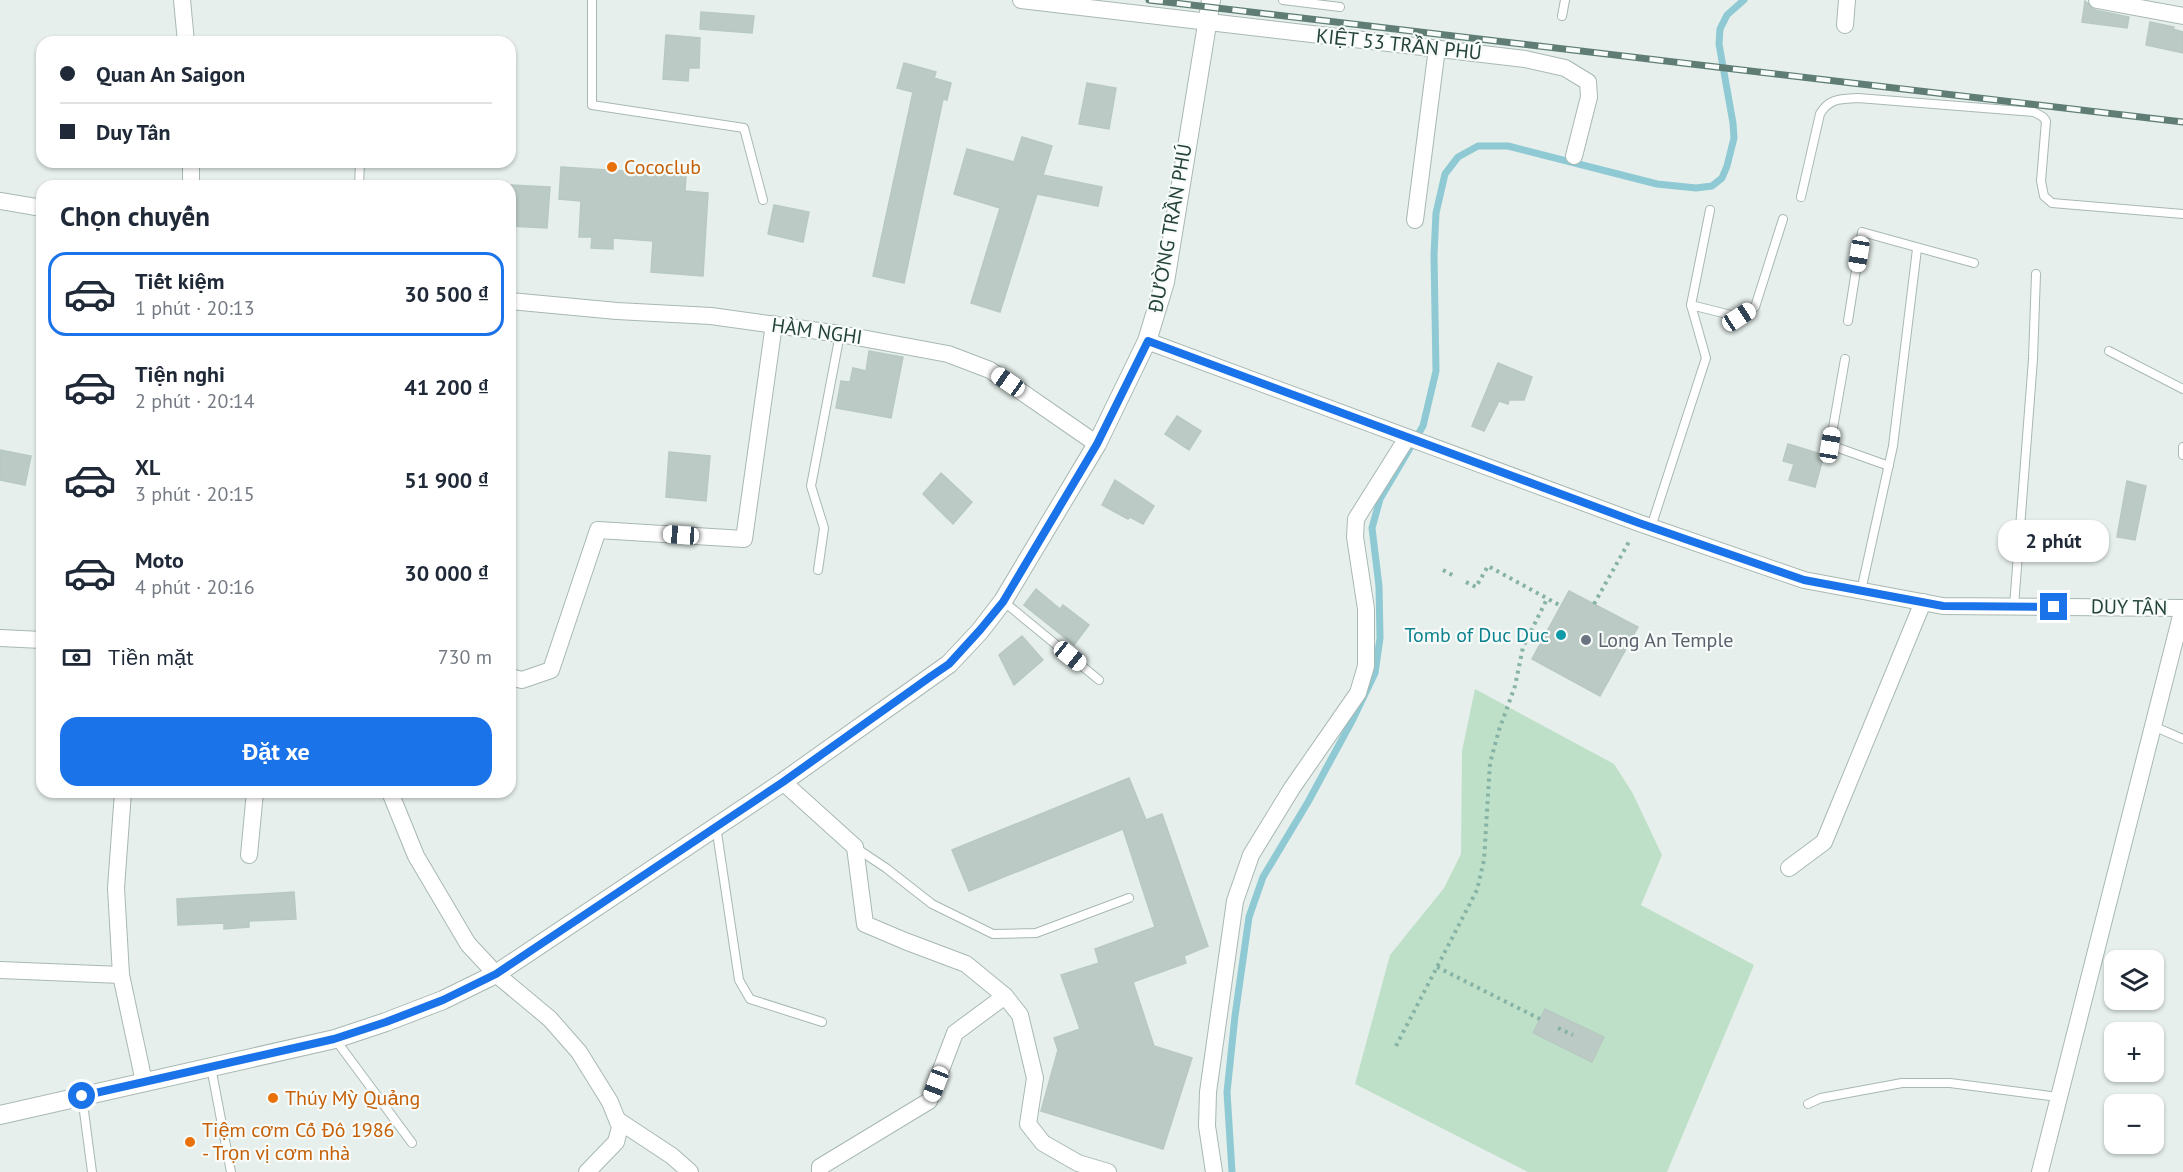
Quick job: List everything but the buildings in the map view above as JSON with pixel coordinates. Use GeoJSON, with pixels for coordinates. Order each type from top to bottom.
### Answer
{"type":"FeatureCollection","features":[{"type":"Feature","properties":{"kind":"street"},"geometry":{"type":"LineString","coordinates":[[182,0],[185,36]]}},
{"type":"Feature","properties":{"kind":"street","name":"KIỆT 53 TRẦN PHÚ"},"geometry":{"type":"LineString","coordinates":[[1021,0],[1437,48],[1564,68],[1588,82],[1589,97],[1574,156]]}},
{"type":"Feature","properties":{"kind":"street","name":"ĐƯỜNG TRẦN PHÚ"},"geometry":{"type":"LineString","coordinates":[[0,1115],[334,1039],[443,1000],[496,974],[783,782],[949,664],[1003,602],[1097,444],[1148,341],[1165,282],[1211,0]]}},
{"type":"Feature","properties":{"kind":"street"},"geometry":{"type":"LineString","coordinates":[[1845,25],[1847,0]]}},
{"type":"Feature","properties":{"kind":"street"},"geometry":{"type":"LineString","coordinates":[[2097,0],[2183,16]]}},
{"type":"Feature","properties":{"kind":"street"},"geometry":{"type":"LineString","coordinates":[[1415,220],[1437,48]]}},
{"type":"Feature","properties":{"kind":"street"},"geometry":{"type":"LineString","coordinates":[[0,201],[36,207]]}},
{"type":"Feature","properties":{"kind":"street","name":"HÀM NGHI"},"geometry":{"type":"LineString","coordinates":[[516,301],[711,316],[840,334],[948,354],[990,370],[1097,444]]}},
{"type":"Feature","properties":{"kind":"street"},"geometry":{"type":"LineString","coordinates":[[516,678],[522,680],[551,670],[598,530],[744,539],[774,324]]}},
{"type":"Feature","properties":{"kind":"street","name":"DUY TÂN"},"geometry":{"type":"LineString","coordinates":[[1148,341],[1413,441],[1804,580],[1943,606],[2183,608]]}},
{"type":"Feature","properties":{"kind":"street"},"geometry":{"type":"LineString","coordinates":[[1214,1172],[1207,1126],[1208,1092],[1229,957],[1235,901],[1251,855],[1292,788],[1358,693],[1366,666],[1366,609],[1355,537],[1356,519],[1413,441]]}},
{"type":"Feature","properties":{"kind":"street"},"geometry":{"type":"LineString","coordinates":[[1789,868],[1824,842],[1923,602]]}},
{"type":"Feature","properties":{"kind":"street"},"geometry":{"type":"LineString","coordinates":[[2040,1172],[2183,608]]}},
{"type":"Feature","properties":{"kind":"street"},"geometry":{"type":"LineString","coordinates":[[0,638],[36,640]]}},
{"type":"Feature","properties":{"kind":"street"},"geometry":{"type":"LineString","coordinates":[[783,782],[855,848],[865,924],[966,964],[1005,996],[1020,1015],[1035,1078],[1028,1124],[1043,1143],[1076,1167],[1108,1172]]}},
{"type":"Feature","properties":{"kind":"street"},"geometry":{"type":"LineString","coordinates":[[123,798],[116,888],[121,975],[144,1082]]}},
{"type":"Feature","properties":{"kind":"street"},"geometry":{"type":"LineString","coordinates":[[249,855],[254,798]]}},
{"type":"Feature","properties":{"kind":"street"},"geometry":{"type":"LineString","coordinates":[[393,798],[417,856],[468,944],[496,974],[550,1019],[579,1052],[610,1102],[620,1127],[616,1142],[587,1172]]}},
{"type":"Feature","properties":{"kind":"street"},"geometry":{"type":"LineString","coordinates":[[0,970],[121,975]]}},
{"type":"Feature","properties":{"kind":"street"},"geometry":{"type":"LineString","coordinates":[[820,1172],[820,1167],[929,1101],[955,1033],[1005,996]]}},
{"type":"Feature","properties":{"kind":"street"},"geometry":{"type":"LineString","coordinates":[[619,1121],[672,1156],[690,1172]]}},
{"type":"Feature","properties":{"kind":"lane"},"geometry":{"type":"LineString","coordinates":[[592,0],[592,105],[744,128],[762,200]]}},
{"type":"Feature","properties":{"kind":"lane"},"geometry":{"type":"LineString","coordinates":[[1283,0],[1340,7]]}},
{"type":"Feature","properties":{"kind":"lane"},"geometry":{"type":"LineString","coordinates":[[1562,16],[1565,0]]}},
{"type":"Feature","properties":{"kind":"lane"},"geometry":{"type":"LineString","coordinates":[[1801,197],[1823,108],[1837,100],[1858,98],[2034,112],[2046,121],[2041,181],[2044,196],[2052,203],[2183,214]]}},
{"type":"Feature","properties":{"kind":"lane"},"geometry":{"type":"LineString","coordinates":[[1645,525],[1706,358],[1691,305],[1710,210]]}},
{"type":"Feature","properties":{"kind":"lane"},"geometry":{"type":"LineString","coordinates":[[1691,305],[1739,317],[1755,307],[1784,219]]}},
{"type":"Feature","properties":{"kind":"lane"},"geometry":{"type":"LineString","coordinates":[[1848,321],[1862,232],[1974,263]]}},
{"type":"Feature","properties":{"kind":"lane"},"geometry":{"type":"LineString","coordinates":[[1861,591],[1893,446],[1917,249]]}},
{"type":"Feature","properties":{"kind":"lane"},"geometry":{"type":"LineString","coordinates":[[2014,606],[2036,274]]}},
{"type":"Feature","properties":{"kind":"lane"},"geometry":{"type":"LineString","coordinates":[[818,570],[824,528],[811,486],[840,334]]}},
{"type":"Feature","properties":{"kind":"lane"},"geometry":{"type":"LineString","coordinates":[[2109,351],[2183,389]]}},
{"type":"Feature","properties":{"kind":"lane"},"geometry":{"type":"LineString","coordinates":[[1845,359],[1830,445],[1889,466]]}},
{"type":"Feature","properties":{"kind":"lane"},"geometry":{"type":"LineString","coordinates":[[2183,447],[2183,455]]}},
{"type":"Feature","properties":{"kind":"lane"},"geometry":{"type":"LineString","coordinates":[[1003,602],[1099,680]]}},
{"type":"Feature","properties":{"kind":"lane"},"geometry":{"type":"LineString","coordinates":[[2153,726],[2183,739]]}},
{"type":"Feature","properties":{"kind":"lane"},"geometry":{"type":"LineString","coordinates":[[716,826],[739,980],[750,999],[822,1022]]}},
{"type":"Feature","properties":{"kind":"lane"},"geometry":{"type":"LineString","coordinates":[[855,848],[886,868],[932,904],[993,934],[1036,933],[1129,898]]}},
{"type":"Feature","properties":{"kind":"lane"},"geometry":{"type":"LineString","coordinates":[[334,1039],[412,1143]]}},
{"type":"Feature","properties":{"kind":"lane"},"geometry":{"type":"LineString","coordinates":[[210,1067],[231,1172]]}},
{"type":"Feature","properties":{"kind":"lane"},"geometry":{"type":"LineString","coordinates":[[1808,1104],[1821,1098],[1902,1083],[1950,1083],[2058,1097]]}},
{"type":"Feature","properties":{"kind":"lane"},"geometry":{"type":"LineString","coordinates":[[82,1096],[92,1172]]}},
{"type":"Feature","properties":{"kind":"path"},"geometry":{"type":"LineString","coordinates":[[1594,604],[1645,525]]}},
{"type":"Feature","properties":{"kind":"path"},"geometry":{"type":"LineString","coordinates":[[1466,582],[1476,587],[1488,566],[1561,606]]}},
{"type":"Feature","properties":{"kind":"path"},"geometry":{"type":"LineString","coordinates":[[1443,570],[1454,576]]}},
{"type":"Feature","properties":{"kind":"path"},"geometry":{"type":"LineString","coordinates":[[1396,1046],[1477,890],[1484,860],[1490,763],[1515,686],[1523,647],[1547,599]]}},
{"type":"Feature","properties":{"kind":"path"},"geometry":{"type":"LineString","coordinates":[[1437,967],[1540,1019]]}},
{"type":"Feature","properties":{"kind":"path"},"geometry":{"type":"LineString","coordinates":[[1558,1028],[1573,1035]]}},
{"type":"Feature","properties":{"kind":"green space"},"geometry":{"type":"Polygon","coordinates":[[[1475,689],[1614,764],[1632,792],[1662,855],[1641,905],[1754,965],[1667,1172],[1528,1172],[1355,1084],[1390,955],[1444,888],[1461,854],[1462,751],[1475,689]]]}},
{"type":"Feature","properties":{"kind":"waterway"},"geometry":{"type":"LineString","coordinates":[[1232,1172],[1227,1092],[1249,917],[1263,877],[1308,802],[1375,673],[1380,638],[1379,586],[1372,528],[1380,499],[1423,426],[1436,371],[1434,255],[1436,213],[1445,174],[1458,157],[1478,146],[1508,146],[1657,184],[1696,188],[1712,186],[1722,178],[1734,138],[1719,44],[1720,29],[1727,15],[1744,0]]}},
{"type":"Feature","properties":{"kind":"railway"},"geometry":{"type":"LineString","coordinates":[[1149,0],[2183,122]]}},
{"type":"Feature","properties":{"kind":"place","name":"Cococlub"},"geometry":{"type":"Point","coordinates":[612,167]}},
{"type":"Feature","properties":{"kind":"place","name":"Tomb of Duc Duc"},"geometry":{"type":"Point","coordinates":[1561,635]}},
{"type":"Feature","properties":{"kind":"place","name":"Long An Temple"},"geometry":{"type":"Point","coordinates":[1586,640]}},
{"type":"Feature","properties":{"kind":"place","name":"Thúy Mỳ Quảng"},"geometry":{"type":"Point","coordinates":[273,1098]}},
{"type":"Feature","properties":{"kind":"place","name":"Tiệm cơm Cố Đô 1986 - Trọn vị cơm nhà"},"geometry":{"type":"Point","coordinates":[190,1142]}},
{"type":"Feature","properties":{"kind":"route"},"geometry":{"type":"LineString","coordinates":[[82,1096],[334,1039],[443,1000],[496,974],[783,782],[949,664],[980,630],[1003,602],[1054,518],[1097,444],[1148,341],[1639,523],[1804,580],[1943,606],[2054,607]]}}]}
